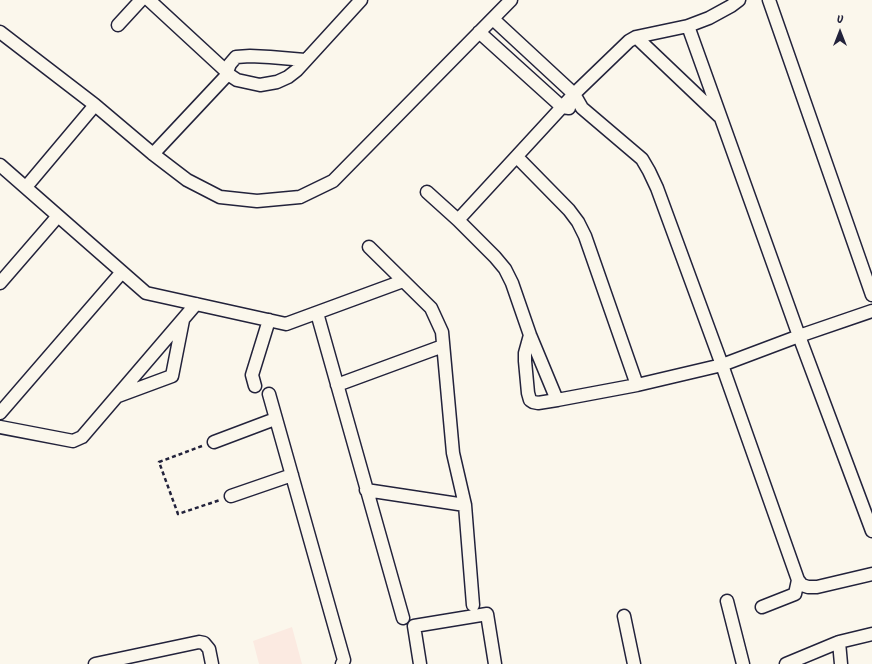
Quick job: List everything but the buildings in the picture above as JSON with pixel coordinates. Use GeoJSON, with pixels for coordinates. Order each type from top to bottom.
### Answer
{"type":"FeatureCollection","features":[{"type":"Feature","properties":{"kind":"street"},"geometry":{"type":"LineString","coordinates":[[118,26],[141,0]]}},
{"type":"Feature","properties":{"kind":"street"},"geometry":{"type":"LineString","coordinates":[[149,0],[227,73],[237,80],[260,85],[277,82],[288,77],[297,70],[361,0]]}},
{"type":"Feature","properties":{"kind":"street"},"geometry":{"type":"LineString","coordinates":[[0,32],[95,105],[153,154],[187,180],[220,197],[257,201],[300,197],[333,180],[511,0]]}},
{"type":"Feature","properties":{"kind":"street"},"geometry":{"type":"LineString","coordinates":[[458,220],[574,94],[629,41],[636,37],[688,26],[709,18],[739,0]]}},
{"type":"Feature","properties":{"kind":"street"},"geometry":{"type":"LineString","coordinates":[[770,0],[872,296]]}},
{"type":"Feature","properties":{"kind":"street"},"geometry":{"type":"LineString","coordinates":[[493,19],[574,94],[582,108],[642,159],[650,171],[722,365],[798,580],[802,585],[817,587],[872,574]]}},
{"type":"Feature","properties":{"kind":"street"},"geometry":{"type":"LineString","coordinates":[[688,26],[799,336],[872,531]]}},
{"type":"Feature","properties":{"kind":"street"},"geometry":{"type":"LineString","coordinates":[[479,32],[562,107],[582,108]]}},
{"type":"Feature","properties":{"kind":"street"},"geometry":{"type":"LineString","coordinates":[[636,37],[721,118]]}},
{"type":"Feature","properties":{"kind":"street"},"geometry":{"type":"LineString","coordinates":[[153,154],[227,73],[230,64],[236,57],[270,56],[305,60]]}},
{"type":"Feature","properties":{"kind":"street"},"geometry":{"type":"LineString","coordinates":[[26,187],[95,105]]}},
{"type":"Feature","properties":{"kind":"street"},"geometry":{"type":"LineString","coordinates":[[516,157],[569,210],[578,222],[585,236],[636,385]]}},
{"type":"Feature","properties":{"kind":"street"},"geometry":{"type":"LineString","coordinates":[[0,166],[26,187],[146,293],[286,324],[403,281]]}},
{"type":"Feature","properties":{"kind":"street"},"geometry":{"type":"LineString","coordinates":[[427,192],[458,220],[505,269],[512,283],[530,335],[556,400]]}},
{"type":"Feature","properties":{"kind":"street"},"geometry":{"type":"LineString","coordinates":[[0,283],[58,216]]}},
{"type":"Feature","properties":{"kind":"street"},"geometry":{"type":"LineString","coordinates":[[369,248],[431,308],[442,332],[453,453],[465,506],[474,605]]}},
{"type":"Feature","properties":{"kind":"street"},"geometry":{"type":"LineString","coordinates":[[0,413],[122,272]]}},
{"type":"Feature","properties":{"kind":"street"},"geometry":{"type":"LineString","coordinates":[[0,427],[73,441],[82,437],[196,304]]}},
{"type":"Feature","properties":{"kind":"street"},"geometry":{"type":"LineString","coordinates":[[530,335],[525,353],[528,393],[530,400],[538,403],[636,385],[722,365],[799,336],[872,311]]}},
{"type":"Feature","properties":{"kind":"street"},"geometry":{"type":"LineString","coordinates":[[316,313],[403,618]]}},
{"type":"Feature","properties":{"kind":"street"},"geometry":{"type":"LineString","coordinates":[[117,396],[172,376],[183,318]]}},
{"type":"Feature","properties":{"kind":"street"},"geometry":{"type":"LineString","coordinates":[[255,386],[252,375],[269,320]]}},
{"type":"Feature","properties":{"kind":"street"},"geometry":{"type":"LineString","coordinates":[[337,385],[443,346]]}},
{"type":"Feature","properties":{"kind":"street"},"geometry":{"type":"LineString","coordinates":[[269,394],[344,660],[342,664]]}},
{"type":"Feature","properties":{"kind":"street"},"geometry":{"type":"LineString","coordinates":[[214,442],[275,419]]}},
{"type":"Feature","properties":{"kind":"street"},"geometry":{"type":"LineString","coordinates":[[231,496],[292,475]]}},
{"type":"Feature","properties":{"kind":"street"},"geometry":{"type":"LineString","coordinates":[[366,490],[465,506]]}},
{"type":"Feature","properties":{"kind":"street"},"geometry":{"type":"LineString","coordinates":[[762,607],[795,594],[798,580]]}},
{"type":"Feature","properties":{"kind":"street"},"geometry":{"type":"LineString","coordinates":[[727,601],[743,664]]}},
{"type":"Feature","properties":{"kind":"street"},"geometry":{"type":"LineString","coordinates":[[420,664],[414,626],[488,614],[495,664]]}},
{"type":"Feature","properties":{"kind":"street"},"geometry":{"type":"LineString","coordinates":[[624,616],[634,664]]}},
{"type":"Feature","properties":{"kind":"street"},"geometry":{"type":"LineString","coordinates":[[786,664],[839,642],[872,634]]}},
{"type":"Feature","properties":{"kind":"street"},"geometry":{"type":"LineString","coordinates":[[95,664],[199,642],[204,644],[209,649],[212,664]]}},
{"type":"Feature","properties":{"kind":"street"},"geometry":{"type":"LineString","coordinates":[[839,642],[841,664]]}},
{"type":"Feature","properties":{"kind":"path"},"geometry":{"type":"LineString","coordinates":[[214,442],[159,462],[178,514],[231,496]]}},
{"type":"Feature","properties":{"kind":"shaded area"},"geometry":{"type":"Polygon","coordinates":[[[292,627],[302,664],[259,664],[253,641],[292,627]]]}}]}
